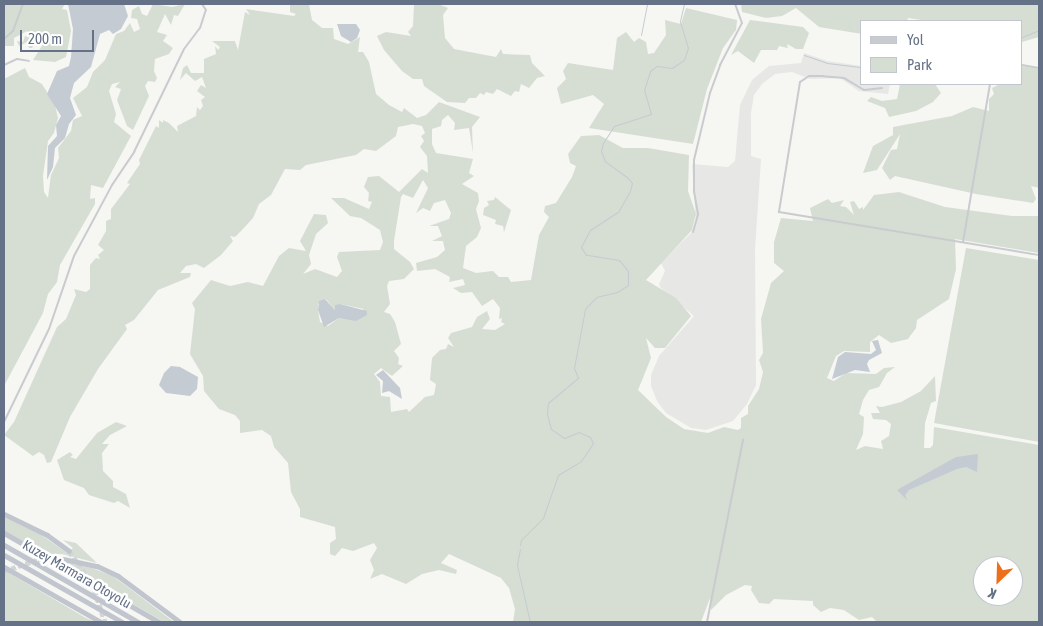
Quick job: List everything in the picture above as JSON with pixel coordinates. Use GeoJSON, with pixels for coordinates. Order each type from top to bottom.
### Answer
{"type":"FeatureCollection","features":[{"type":"Feature","properties":{"kind":"highway"},"geometry":{"type":"LineString","coordinates":[[4,514],[47,535],[69,551]]}},
{"type":"Feature","properties":{"kind":"highway"},"geometry":{"type":"LineString","coordinates":[[4,533],[159,622]]}},
{"type":"Feature","properties":{"kind":"highway","name":"Kuzey Marmara Otoyolu"},"geometry":{"type":"LineString","coordinates":[[4,545],[138,622]]}},
{"type":"Feature","properties":{"kind":"highway","name":"Kuzey Marmara Otoyolu"},"geometry":{"type":"LineString","coordinates":[[4,554],[122,622]]}},
{"type":"Feature","properties":{"kind":"highway"},"geometry":{"type":"LineString","coordinates":[[63,559],[89,564],[118,576],[180,622]]}},
{"type":"Feature","properties":{"kind":"highway"},"geometry":{"type":"LineString","coordinates":[[4,567],[101,622]]}},
{"type":"Feature","properties":{"kind":"street"},"geometry":{"type":"LineString","coordinates":[[4,39],[13,31],[24,4]]}},
{"type":"Feature","properties":{"kind":"street"},"geometry":{"type":"LineString","coordinates":[[4,422],[49,329],[74,256],[112,185],[134,152],[184,49],[200,28],[206,10],[202,4]]}},
{"type":"Feature","properties":{"kind":"street"},"geometry":{"type":"LineString","coordinates":[[693,232],[698,214],[694,160],[710,93],[720,65],[742,23],[735,4]]}},
{"type":"Feature","properties":{"kind":"street"},"geometry":{"type":"LineString","coordinates":[[4,65],[17,59],[29,61]]}},
{"type":"Feature","properties":{"kind":"street"},"geometry":{"type":"LineString","coordinates":[[1023,65],[1039,68]]}},
{"type":"Feature","properties":{"kind":"street"},"geometry":{"type":"LineString","coordinates":[[882,88],[864,90],[844,78],[823,76],[809,76],[800,82],[779,212],[1039,255]]}},
{"type":"Feature","properties":{"kind":"street"},"geometry":{"type":"LineString","coordinates":[[963,242],[990,85]]}},
{"type":"Feature","properties":{"kind":"street"},"geometry":{"type":"LineString","coordinates":[[707,622],[743,440]]}},
{"type":"Feature","properties":{"kind":"shaded area"},"geometry":{"type":"Polygon","coordinates":[[[68,4],[124,4],[128,16],[121,29],[113,34],[109,30],[100,34],[91,67],[74,83],[70,98],[76,115],[69,124],[65,138],[55,148],[53,167],[47,180],[48,146],[57,136],[56,125],[61,116],[47,94],[57,71],[69,66],[73,29],[68,4]]]}},
{"type":"Feature","properties":{"kind":"shaded area"},"geometry":{"type":"Polygon","coordinates":[[[337,24],[356,24],[360,30],[357,38],[351,42],[341,36],[337,24]]]}},
{"type":"Feature","properties":{"kind":"shaded area"},"geometry":{"type":"Polygon","coordinates":[[[804,53],[827,61],[860,66],[860,85],[890,85],[888,94],[859,91],[840,78],[810,79],[792,72],[775,74],[762,84],[754,95],[751,113],[751,156],[761,159],[755,249],[756,385],[747,404],[733,421],[706,430],[691,428],[666,413],[657,401],[651,386],[651,375],[659,356],[694,316],[660,287],[659,284],[665,271],[661,263],[691,233],[696,223],[692,164],[728,167],[735,161],[740,105],[752,80],[769,66],[801,63],[804,53]]]}},
{"type":"Feature","properties":{"kind":"shaded area"},"geometry":{"type":"Polygon","coordinates":[[[325,299],[335,310],[335,305],[340,304],[367,311],[367,315],[356,321],[339,318],[324,327],[318,310],[319,301],[325,299]]]}},
{"type":"Feature","properties":{"kind":"shaded area"},"geometry":{"type":"Polygon","coordinates":[[[878,340],[882,353],[869,360],[867,364],[870,372],[855,370],[832,379],[838,357],[845,352],[871,354],[876,350],[872,341],[878,340]]]}},
{"type":"Feature","properties":{"kind":"shaded area"},"geometry":{"type":"Polygon","coordinates":[[[171,366],[180,367],[198,377],[197,389],[190,396],[166,393],[159,385],[164,373],[171,366]]]}},
{"type":"Feature","properties":{"kind":"shaded area"},"geometry":{"type":"Polygon","coordinates":[[[383,370],[400,388],[402,399],[389,391],[382,393],[383,381],[376,375],[383,370]]]}},
{"type":"Feature","properties":{"kind":"shaded area"},"geometry":{"type":"Polygon","coordinates":[[[978,454],[977,472],[966,467],[957,469],[909,490],[905,495],[907,500],[897,490],[956,457],[978,454]]]}},
{"type":"Feature","properties":{"kind":"green space"},"geometry":{"type":"Polygon","coordinates":[[[4,4],[65,4],[62,9],[67,10],[71,31],[66,57],[55,62],[33,60],[45,41],[35,33],[37,39],[32,48],[29,48],[27,42],[19,46],[17,41],[23,42],[25,36],[30,38],[27,31],[14,38],[14,46],[4,46],[4,4]]]}},
{"type":"Feature","properties":{"kind":"green space"},"geometry":{"type":"Polygon","coordinates":[[[153,4],[172,7],[185,4],[178,16],[174,15],[171,25],[165,14],[157,32],[167,35],[163,41],[173,48],[169,54],[155,59],[154,71],[157,78],[155,82],[148,81],[145,86],[149,96],[133,130],[127,126],[117,100],[121,89],[115,87],[120,82],[112,84],[109,91],[116,114],[114,122],[131,136],[103,188],[91,185],[90,199],[95,198],[95,204],[60,265],[57,282],[48,294],[43,313],[4,386],[4,79],[25,68],[29,77],[42,84],[55,105],[58,118],[54,133],[48,141],[43,176],[44,192],[48,198],[51,175],[59,158],[58,148],[71,131],[73,120],[82,116],[73,98],[87,87],[93,72],[105,60],[116,34],[124,31],[130,23],[134,32],[140,29],[137,19],[131,18],[132,10],[139,6],[142,14],[147,16],[153,4]]]}},
{"type":"Feature","properties":{"kind":"green space"},"geometry":{"type":"Polygon","coordinates":[[[290,4],[309,4],[312,20],[322,28],[333,28],[334,39],[348,44],[360,37],[358,52],[363,52],[369,62],[376,94],[389,105],[402,112],[404,108],[417,118],[426,115],[439,102],[480,117],[472,127],[473,153],[469,128],[454,130],[455,123],[448,115],[442,120],[441,126],[432,129],[432,144],[436,153],[473,159],[469,173],[474,176],[462,184],[478,193],[479,201],[476,209],[481,228],[477,237],[466,246],[463,268],[476,273],[493,271],[499,277],[508,277],[511,282],[531,280],[539,235],[549,217],[544,212],[545,206],[556,203],[572,177],[576,166],[570,163],[568,154],[581,136],[599,135],[623,148],[648,148],[689,155],[688,191],[696,214],[692,230],[646,280],[676,298],[691,316],[665,348],[655,348],[646,338],[651,358],[638,390],[666,417],[684,429],[708,433],[724,427],[738,430],[741,428],[741,418],[748,414],[748,406],[759,389],[763,372],[759,360],[763,353],[761,319],[771,283],[784,271],[774,263],[774,242],[781,218],[813,221],[810,208],[828,199],[832,203],[844,200],[840,206],[846,207],[854,215],[850,202],[854,201],[859,209],[863,207],[863,210],[874,195],[899,192],[945,207],[1012,216],[1039,216],[1039,253],[955,239],[956,269],[949,299],[917,320],[916,328],[908,339],[891,343],[879,335],[870,342],[870,352],[844,351],[836,356],[827,378],[834,381],[846,373],[876,374],[884,368],[895,367],[887,373],[879,387],[869,390],[863,400],[859,414],[864,417],[863,434],[856,450],[865,446],[883,449],[881,441],[889,436],[891,424],[886,420],[873,419],[871,413],[880,413],[876,406],[882,407],[901,402],[921,391],[935,376],[936,401],[931,403],[925,423],[924,448],[930,448],[933,445],[934,427],[1039,445],[1039,622],[877,622],[872,617],[859,620],[844,610],[830,608],[821,612],[813,605],[813,601],[774,599],[769,604],[759,603],[751,590],[752,586],[745,585],[726,595],[711,610],[710,598],[701,622],[513,622],[515,609],[509,588],[501,578],[449,554],[441,563],[457,570],[456,574],[439,570],[422,574],[406,584],[382,574],[370,579],[374,570],[370,560],[377,548],[374,543],[353,551],[342,548],[335,556],[330,554],[330,543],[336,539],[335,527],[300,517],[300,509],[291,492],[288,463],[274,447],[271,436],[262,430],[240,433],[240,421],[235,415],[219,409],[204,391],[203,376],[190,354],[195,309],[192,303],[211,280],[230,286],[248,282],[263,286],[279,256],[289,248],[306,251],[300,241],[314,214],[326,215],[328,223],[316,234],[309,255],[311,264],[303,274],[315,269],[337,277],[342,271],[337,257],[339,252],[380,250],[383,242],[380,230],[361,218],[350,216],[331,198],[344,198],[369,209],[372,202],[368,201],[369,193],[364,187],[368,177],[379,176],[399,192],[422,169],[428,173],[427,156],[420,147],[424,141],[421,136],[425,133],[422,126],[413,124],[398,127],[396,136],[376,151],[364,149],[356,155],[306,165],[300,170],[285,169],[271,195],[259,204],[253,218],[235,237],[230,236],[233,241],[221,255],[204,268],[196,264],[186,266],[180,273],[191,273],[190,277],[158,290],[134,320],[125,325],[127,329],[98,369],[70,417],[51,462],[47,463],[44,455],[39,452],[33,456],[4,435],[14,422],[57,327],[66,319],[76,295],[74,289],[86,292],[90,289],[90,265],[96,258],[100,259],[98,255],[104,250],[98,245],[106,231],[106,221],[111,219],[111,209],[130,184],[127,183],[140,164],[139,160],[156,126],[159,128],[159,120],[163,123],[163,120],[169,123],[178,132],[177,126],[196,116],[197,107],[200,110],[203,106],[201,100],[205,97],[197,91],[201,85],[206,88],[202,77],[195,81],[186,73],[180,80],[183,68],[187,65],[191,73],[204,73],[204,59],[216,54],[215,46],[218,50],[220,47],[212,41],[235,41],[238,50],[245,12],[250,15],[246,9],[294,16],[296,14],[290,12],[290,4]],[[423,180],[413,198],[403,194],[401,197],[394,249],[410,262],[414,269],[404,279],[389,281],[387,286],[390,304],[384,312],[390,314],[395,322],[401,344],[394,351],[399,358],[398,364],[403,366],[392,376],[381,368],[374,374],[380,382],[381,396],[390,397],[391,412],[407,409],[409,412],[425,397],[434,395],[436,384],[430,380],[432,358],[440,350],[446,349],[448,344],[454,347],[448,338],[451,333],[472,327],[477,317],[487,311],[490,319],[482,329],[495,330],[505,324],[501,322],[502,318],[499,319],[500,308],[493,299],[482,306],[472,292],[461,293],[453,288],[465,285],[463,279],[449,282],[450,277],[435,269],[417,271],[416,263],[437,257],[445,250],[443,241],[432,241],[442,236],[438,226],[429,226],[449,219],[451,213],[445,200],[434,203],[430,211],[423,208],[416,213],[428,188],[423,180]],[[326,299],[318,304],[318,310],[320,322],[328,326],[339,318],[349,319],[364,309],[340,304],[335,310],[326,299]]]}},
{"type":"Feature","properties":{"kind":"green space"},"geometry":{"type":"Polygon","coordinates":[[[414,4],[438,4],[448,8],[443,15],[445,38],[454,49],[496,57],[501,49],[503,54],[530,55],[532,63],[545,76],[537,78],[529,88],[521,84],[519,92],[515,91],[511,96],[497,89],[493,94],[486,92],[484,95],[480,93],[476,98],[469,98],[465,103],[447,102],[424,86],[422,79],[413,79],[402,71],[384,50],[377,36],[386,32],[411,36],[408,32],[413,26],[414,4]]]}},
{"type":"Feature","properties":{"kind":"green space"},"geometry":{"type":"Polygon","coordinates":[[[741,4],[1039,4],[1039,37],[1023,42],[1023,20],[921,20],[908,18],[907,20],[860,20],[860,34],[819,27],[796,8],[782,16],[766,18],[742,12],[741,4]]]}},
{"type":"Feature","properties":{"kind":"green space"},"geometry":{"type":"Polygon","coordinates":[[[686,8],[737,20],[736,30],[723,48],[707,89],[693,144],[589,128],[604,104],[593,95],[561,104],[557,88],[566,79],[563,71],[568,63],[613,70],[617,38],[626,32],[634,42],[639,38],[646,42],[648,54],[654,53],[666,35],[665,20],[681,24],[686,8]]]}},
{"type":"Feature","properties":{"kind":"green space"},"geometry":{"type":"Polygon","coordinates":[[[750,20],[803,27],[809,33],[803,49],[796,49],[787,44],[788,48],[779,46],[777,50],[761,50],[754,63],[738,51],[731,55],[750,20]]]}},
{"type":"Feature","properties":{"kind":"green space"},"geometry":{"type":"Polygon","coordinates":[[[1023,66],[1039,69],[1039,188],[1031,186],[1036,199],[1033,203],[976,194],[895,176],[890,180],[882,168],[891,150],[897,149],[900,134],[877,170],[863,173],[873,146],[893,135],[893,127],[952,116],[973,107],[989,111],[989,99],[994,94],[992,88],[998,85],[1023,85],[1023,66]]]}},
{"type":"Feature","properties":{"kind":"green space"},"geometry":{"type":"Polygon","coordinates":[[[900,85],[936,85],[941,93],[933,102],[916,111],[889,117],[885,108],[867,101],[871,97],[882,101],[897,99],[900,85]]]}},
{"type":"Feature","properties":{"kind":"green space"},"geometry":{"type":"Polygon","coordinates":[[[495,197],[511,210],[504,232],[503,226],[495,224],[496,220],[483,215],[484,208],[489,205],[487,201],[494,200],[495,197]]]}},
{"type":"Feature","properties":{"kind":"green space"},"geometry":{"type":"Polygon","coordinates":[[[966,248],[1039,260],[1039,442],[934,423],[966,248]]]}},
{"type":"Feature","properties":{"kind":"green space"},"geometry":{"type":"Polygon","coordinates":[[[116,422],[127,426],[110,435],[102,444],[109,444],[102,453],[103,471],[113,481],[113,487],[126,494],[130,508],[118,501],[114,503],[89,495],[84,488],[64,480],[57,460],[70,452],[73,455],[70,457],[76,459],[97,433],[116,422]]]}},
{"type":"Feature","properties":{"kind":"green space"},"geometry":{"type":"Polygon","coordinates":[[[4,517],[40,534],[67,553],[73,548],[63,540],[76,543],[97,563],[62,554],[44,554],[4,531],[4,517]]]}},
{"type":"Feature","properties":{"kind":"green space"},"geometry":{"type":"Polygon","coordinates":[[[58,561],[92,568],[113,576],[174,622],[164,622],[58,561]]]}},
{"type":"Feature","properties":{"kind":"green space"},"geometry":{"type":"Polygon","coordinates":[[[4,570],[86,618],[95,622],[4,622],[4,570]]]}},
{"type":"Feature","properties":{"kind":"waterway"},"geometry":{"type":"LineString","coordinates":[[641,35],[647,4]]}},
{"type":"Feature","properties":{"kind":"waterway"},"geometry":{"type":"LineString","coordinates":[[520,545],[521,540],[543,518],[558,475],[581,461],[593,443],[590,437],[579,432],[564,438],[551,429],[547,414],[548,403],[578,378],[574,368],[585,309],[596,297],[617,292],[628,285],[628,271],[619,260],[586,255],[581,247],[590,230],[618,212],[630,191],[632,183],[628,178],[605,161],[601,151],[603,143],[614,126],[651,114],[644,90],[650,71],[657,66],[672,68],[684,60],[688,48],[680,21],[684,4]]}},
{"type":"Feature","properties":{"kind":"waterway"},"geometry":{"type":"LineString","coordinates":[[1023,37],[1039,30]]}},
{"type":"Feature","properties":{"kind":"waterway"},"geometry":{"type":"LineString","coordinates":[[804,55],[827,63],[860,67]]}},
{"type":"Feature","properties":{"kind":"waterway"},"geometry":{"type":"LineString","coordinates":[[520,549],[517,565],[530,622]]}},
{"type":"Feature","properties":{"kind":"tunnel"},"geometry":{"type":"LineString","coordinates":[[69,551],[92,583],[105,622]]}},
{"type":"Feature","properties":{"kind":"tunnel"},"geometry":{"type":"LineString","coordinates":[[4,571],[38,559],[63,559]]}}]}
